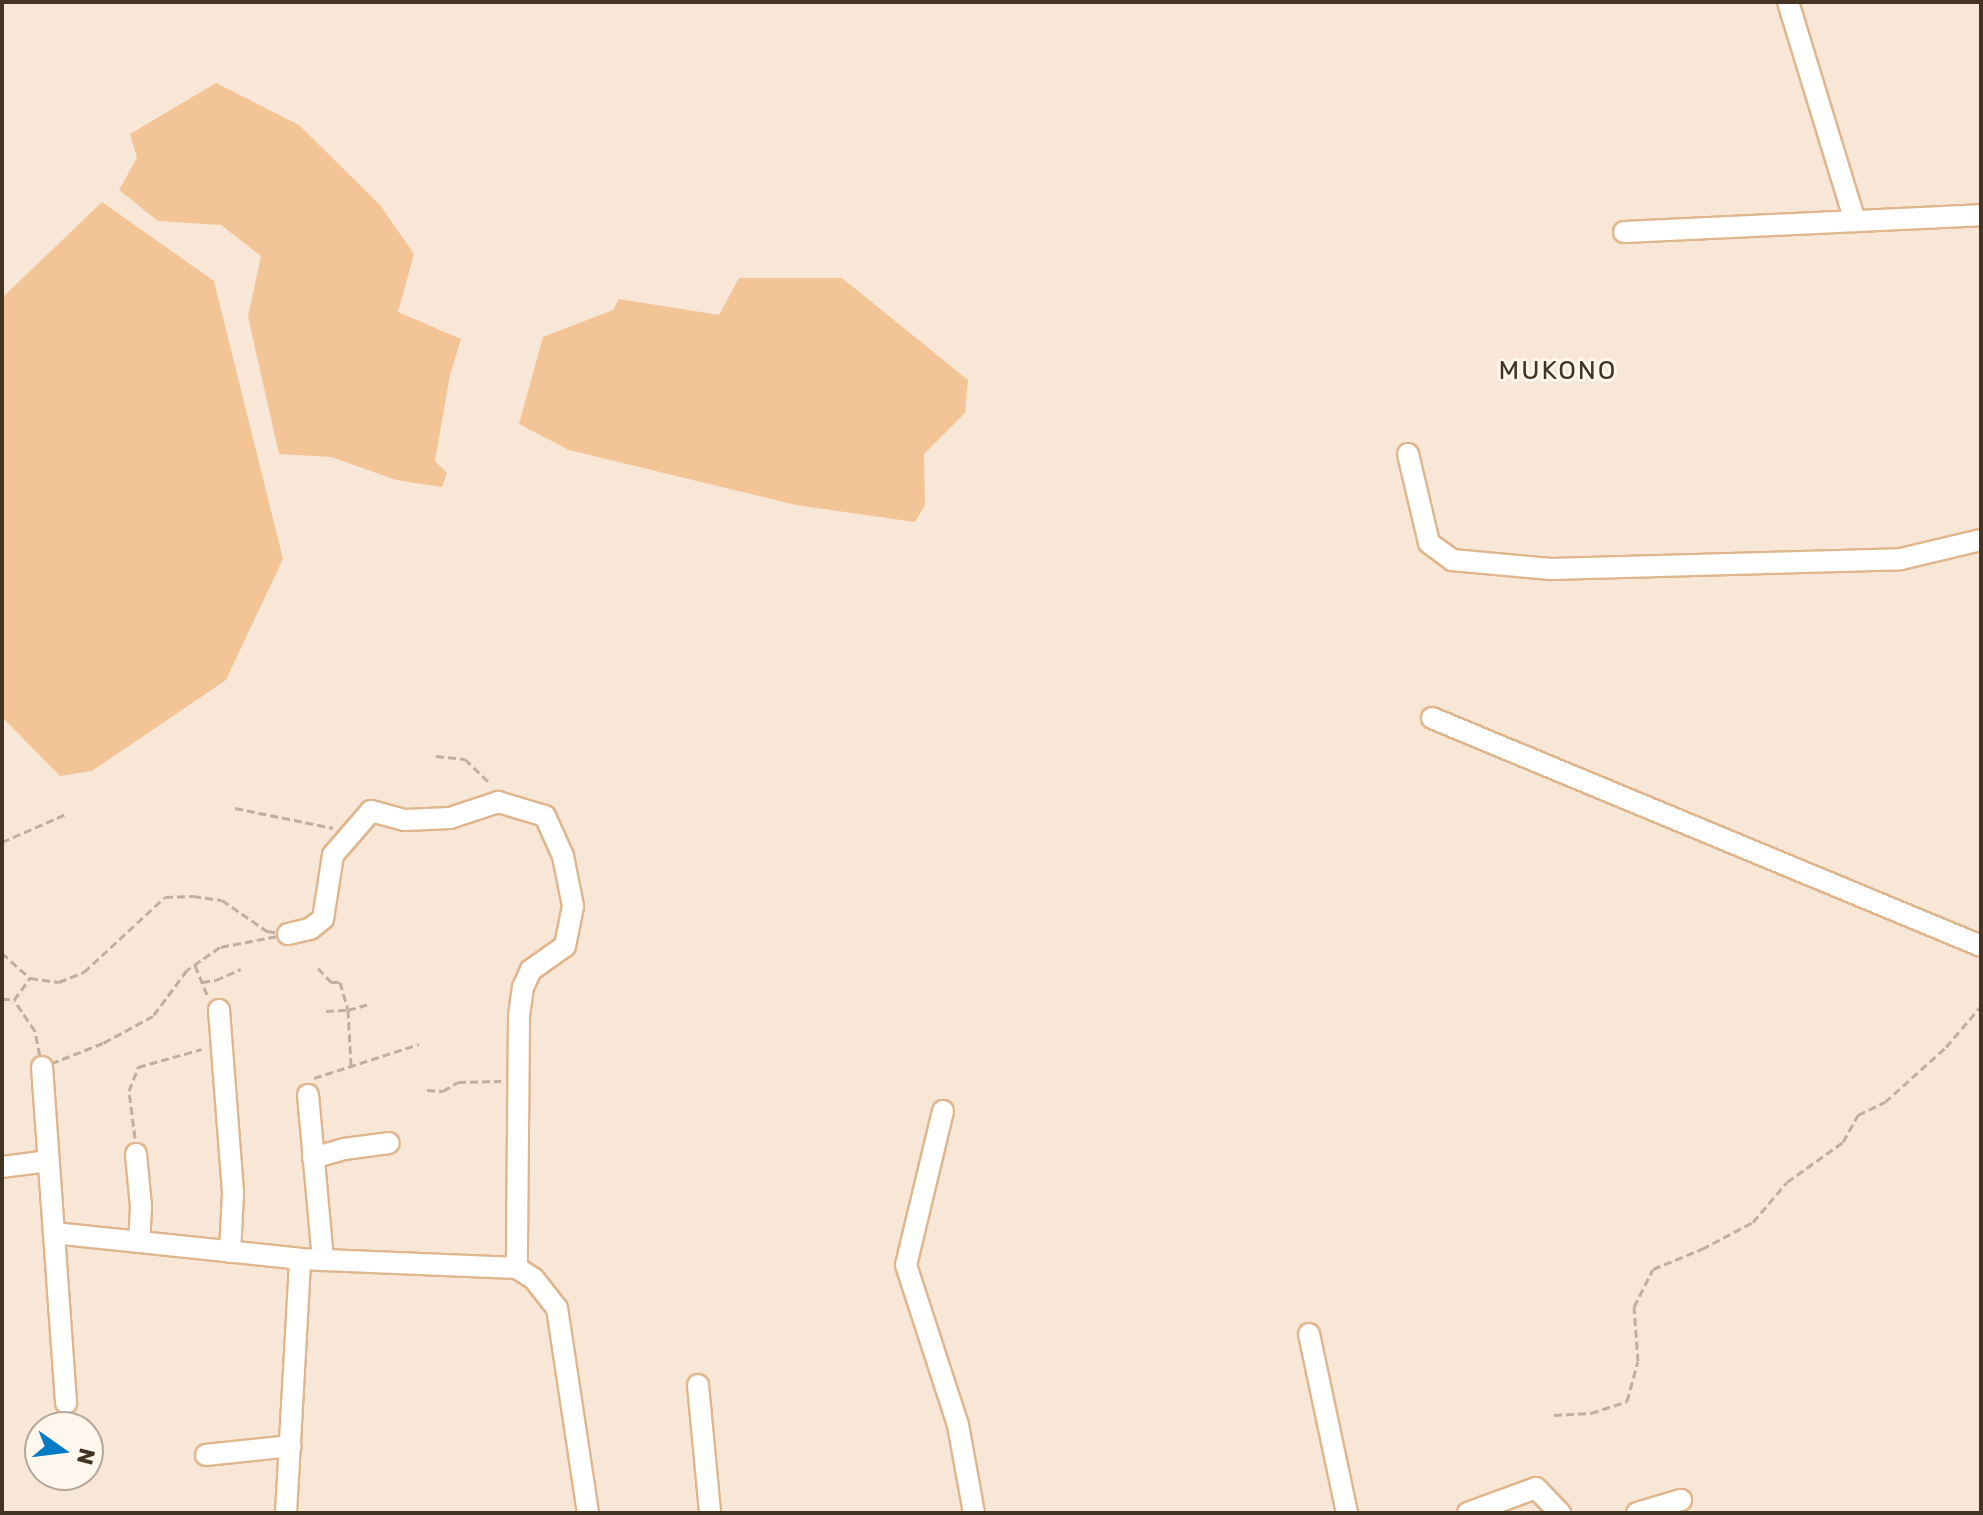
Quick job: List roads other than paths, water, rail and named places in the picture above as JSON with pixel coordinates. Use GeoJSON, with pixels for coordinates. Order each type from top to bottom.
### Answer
{"type":"FeatureCollection","features":[{"type":"Feature","properties":{"kind":"street"},"geometry":{"type":"LineString","coordinates":[[1788,2],[1855,221]]}},
{"type":"Feature","properties":{"kind":"street"},"geometry":{"type":"LineString","coordinates":[[1624,232],[1981,215]]}},
{"type":"Feature","properties":{"kind":"street"},"geometry":{"type":"LineString","coordinates":[[1408,454],[1429,543],[1452,560],[1551,569],[1901,559],[1981,540]]}},
{"type":"Feature","properties":{"kind":"street"},"geometry":{"type":"LineString","coordinates":[[1432,718],[1981,946]]}},
{"type":"Feature","properties":{"kind":"street"},"geometry":{"type":"LineString","coordinates":[[288,934],[310,929],[323,919],[333,855],[371,811],[405,820],[450,818],[498,802],[545,816],[563,856],[573,906],[565,946],[531,970],[523,987],[518,1081],[517,1268]]}},
{"type":"Feature","properties":{"kind":"street"},"geometry":{"type":"LineString","coordinates":[[219,1010],[233,1193],[230,1252]]}},
{"type":"Feature","properties":{"kind":"street"},"geometry":{"type":"LineString","coordinates":[[42,1067],[66,1403]]}},
{"type":"Feature","properties":{"kind":"street"},"geometry":{"type":"LineString","coordinates":[[308,1095],[323,1260]]}},
{"type":"Feature","properties":{"kind":"street"},"geometry":{"type":"LineString","coordinates":[[943,1111],[906,1265],[958,1425],[974,1513]]}},
{"type":"Feature","properties":{"kind":"street"},"geometry":{"type":"LineString","coordinates":[[313,1158],[344,1149],[389,1143]]}},
{"type":"Feature","properties":{"kind":"street"},"geometry":{"type":"LineString","coordinates":[[136,1154],[141,1207],[139,1242]]}},
{"type":"Feature","properties":{"kind":"street"},"geometry":{"type":"LineString","coordinates":[[2,1167],[49,1161]]}},
{"type":"Feature","properties":{"kind":"street"},"geometry":{"type":"LineString","coordinates":[[54,1233],[300,1259],[517,1268],[534,1279],[557,1308],[588,1513]]}},
{"type":"Feature","properties":{"kind":"street"},"geometry":{"type":"LineString","coordinates":[[286,1513],[300,1259]]}},
{"type":"Feature","properties":{"kind":"street"},"geometry":{"type":"LineString","coordinates":[[1309,1334],[1347,1513]]}},
{"type":"Feature","properties":{"kind":"street"},"geometry":{"type":"LineString","coordinates":[[698,1385],[710,1513]]}},
{"type":"Feature","properties":{"kind":"street"},"geometry":{"type":"LineString","coordinates":[[206,1455],[291,1446]]}},
{"type":"Feature","properties":{"kind":"street"},"geometry":{"type":"LineString","coordinates":[[1468,1513],[1536,1488],[1560,1513]]}},
{"type":"Feature","properties":{"kind":"street"},"geometry":{"type":"LineString","coordinates":[[1637,1513],[1681,1500]]}},
{"type":"Feature","properties":{"kind":"district","name":"MUKONO"},"geometry":{"type":"Point","coordinates":[1558,371]}}]}
